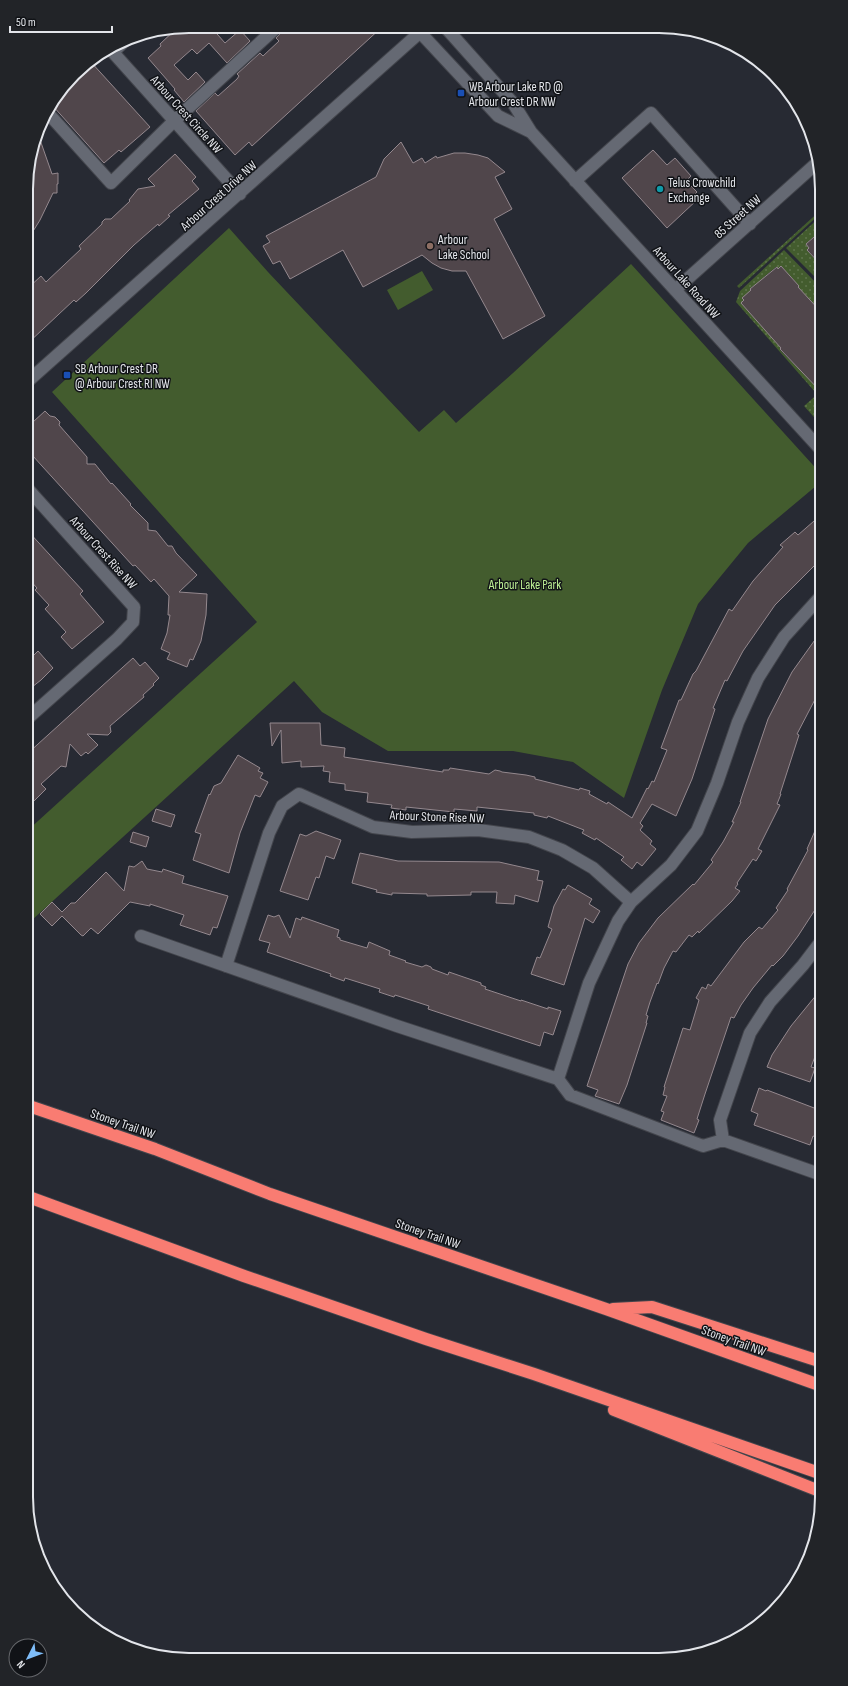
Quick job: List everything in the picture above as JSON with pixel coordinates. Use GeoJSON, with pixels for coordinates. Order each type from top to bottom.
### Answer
{"type":"FeatureCollection","features":[{"type":"Feature","properties":{"kind":"highway","name":"Stoney Trail NW"},"geometry":{"type":"LineString","coordinates":[[33,1107],[155,1149],[270,1194],[606,1309],[815,1384]]}},
{"type":"Feature","properties":{"kind":"highway"},"geometry":{"type":"LineString","coordinates":[[33,1199],[426,1339],[552,1380],[815,1472]]}},
{"type":"Feature","properties":{"kind":"highway"},"geometry":{"type":"LineString","coordinates":[[606,1309],[652,1307],[815,1360]]}},
{"type":"Feature","properties":{"kind":"highway"},"geometry":{"type":"LineString","coordinates":[[552,1380],[588,1400],[815,1489]]}},
{"type":"Feature","properties":{"kind":"street"},"geometry":{"type":"LineString","coordinates":[[51,116],[111,183],[174,121],[269,33]]}},
{"type":"Feature","properties":{"kind":"street","name":"Arbour Crest Drive NW"},"geometry":{"type":"LineString","coordinates":[[33,377],[240,194],[417,33]]}},
{"type":"Feature","properties":{"kind":"street","name":"Arbour Lake Road NW"},"geometry":{"type":"LineString","coordinates":[[425,33],[498,116],[531,132]]}},
{"type":"Feature","properties":{"kind":"street","name":"Arbour Lake Road NW"},"geometry":{"type":"LineString","coordinates":[[451,33],[514,103],[531,132],[815,443]]}},
{"type":"Feature","properties":{"kind":"street","name":"Arbour Crest Circle NW"},"geometry":{"type":"LineString","coordinates":[[113,53],[240,194]]}},
{"type":"Feature","properties":{"kind":"street"},"geometry":{"type":"LineString","coordinates":[[575,181],[651,113],[750,224]]}},
{"type":"Feature","properties":{"kind":"street","name":"85 Street NW"},"geometry":{"type":"LineString","coordinates":[[675,290],[813,166]]}},
{"type":"Feature","properties":{"kind":"street","name":"Arbour Crest Rise NW"},"geometry":{"type":"LineString","coordinates":[[33,495],[134,607],[133,622],[117,639],[33,714]]}},
{"type":"Feature","properties":{"kind":"street"},"geometry":{"type":"LineString","coordinates":[[558,1079],[589,982],[618,920],[631,902],[671,865],[697,830],[717,782],[738,722],[758,678],[784,637],[815,603]]}},
{"type":"Feature","properties":{"kind":"street","name":"Arbour Stone Rise NW"},"geometry":{"type":"LineString","coordinates":[[226,966],[269,833],[282,806],[299,794],[373,828],[412,832],[478,830],[529,837],[562,850],[592,868],[631,902]]}},
{"type":"Feature","properties":{"kind":"street"},"geometry":{"type":"LineString","coordinates":[[141,936],[397,1026],[558,1079],[570,1095],[703,1146],[724,1140],[815,1172]]}},
{"type":"Feature","properties":{"kind":"street"},"geometry":{"type":"LineString","coordinates":[[724,1140],[720,1120],[750,1033],[770,1002],[815,949]]}},
{"type":"Feature","properties":{"kind":"green space"},"geometry":{"type":"Polygon","coordinates":[[[815,215],[815,218],[739,288],[737,286],[815,215]]]}},
{"type":"Feature","properties":{"kind":"green space"},"geometry":{"type":"Polygon","coordinates":[[[815,221],[815,236],[806,244],[809,248],[807,250],[815,259],[815,277],[786,248],[815,221]]]}},
{"type":"Feature","properties":{"kind":"green space","name":"Arbour Lake Park"},"geometry":{"type":"Polygon","coordinates":[[[229,228],[268,272],[419,432],[444,410],[456,423],[513,373],[631,264],[815,467],[815,487],[748,543],[698,604],[662,690],[624,798],[573,762],[513,751],[388,751],[322,712],[294,681],[33,919],[33,826],[257,622],[52,392],[229,228]]]}},
{"type":"Feature","properties":{"kind":"green space"},"geometry":{"type":"Polygon","coordinates":[[[784,250],[815,282],[815,307],[797,288],[799,286],[781,266],[778,269],[776,267],[764,277],[765,279],[755,288],[753,286],[751,288],[741,303],[781,348],[780,350],[815,385],[815,392],[736,302],[740,291],[784,250]]]}},
{"type":"Feature","properties":{"kind":"green space"},"geometry":{"type":"Polygon","coordinates":[[[422,271],[433,290],[398,310],[387,290],[422,271]]]}},
{"type":"Feature","properties":{"kind":"green space"},"geometry":{"type":"Polygon","coordinates":[[[815,396],[815,418],[804,406],[815,396]]]}},
{"type":"Feature","properties":{"kind":"building"},"geometry":{"type":"Polygon","coordinates":[[[179,33],[216,33],[225,43],[237,33],[243,33],[250,41],[227,63],[209,43],[197,54],[192,49],[174,65],[188,80],[196,72],[205,82],[184,102],[174,90],[175,89],[148,58],[161,46],[160,44],[171,34],[179,33]]]}},
{"type":"Feature","properties":{"kind":"building"},"geometry":{"type":"Polygon","coordinates":[[[281,33],[375,33],[252,146],[249,142],[235,155],[196,111],[215,93],[218,96],[237,79],[239,76],[237,74],[260,53],[263,56],[279,41],[276,38],[281,33]]]}},
{"type":"Feature","properties":{"kind":"building"},"geometry":{"type":"Polygon","coordinates":[[[94,65],[150,127],[121,152],[119,150],[104,163],[55,109],[72,86],[94,65]]]}},
{"type":"Feature","properties":{"kind":"building"},"geometry":{"type":"Polygon","coordinates":[[[40,141],[52,174],[58,173],[58,184],[57,193],[53,193],[33,231],[33,179],[40,141]]]}},
{"type":"Feature","properties":{"kind":"building"},"geometry":{"type":"Polygon","coordinates":[[[401,142],[413,163],[422,158],[425,163],[436,156],[437,158],[454,153],[465,153],[488,158],[505,172],[495,177],[512,209],[494,219],[545,316],[503,339],[466,271],[452,271],[441,268],[422,255],[363,287],[343,250],[290,279],[280,261],[273,264],[263,246],[270,242],[266,236],[376,177],[384,159],[401,142]]]}},
{"type":"Feature","properties":{"kind":"building","name":"Telus Crowchild Exchange"},"geometry":{"type":"Polygon","coordinates":[[[653,150],[667,165],[675,158],[691,176],[686,181],[697,192],[694,195],[698,199],[667,228],[622,178],[653,150]]]}},
{"type":"Feature","properties":{"kind":"building"},"geometry":{"type":"Polygon","coordinates":[[[175,154],[196,177],[192,181],[199,189],[168,215],[170,216],[159,226],[158,224],[134,245],[86,293],[76,302],[74,300],[33,338],[33,283],[41,276],[46,282],[81,249],[79,246],[102,224],[105,219],[111,219],[130,201],[129,200],[138,189],[155,186],[148,179],[175,154]]]}},
{"type":"Feature","properties":{"kind":"building"},"geometry":{"type":"Polygon","coordinates":[[[815,236],[815,259],[807,250],[809,248],[806,244],[815,236]]]}},
{"type":"Feature","properties":{"kind":"building"},"geometry":{"type":"Polygon","coordinates":[[[781,266],[815,305],[815,386],[780,349],[781,348],[741,303],[744,300],[742,298],[751,290],[750,289],[777,267],[778,269],[781,266]]]}},
{"type":"Feature","properties":{"kind":"building"},"geometry":{"type":"Polygon","coordinates":[[[45,411],[50,416],[55,417],[60,422],[59,425],[87,457],[87,464],[95,464],[111,484],[112,483],[131,504],[130,505],[148,523],[148,530],[156,531],[168,546],[172,546],[176,553],[197,575],[179,592],[207,594],[206,615],[201,641],[193,660],[190,659],[187,667],[167,659],[170,653],[161,649],[167,633],[170,615],[168,615],[169,596],[154,579],[151,582],[135,565],[133,566],[33,456],[33,422],[45,411]]]}},
{"type":"Feature","properties":{"kind":"building"},"geometry":{"type":"Polygon","coordinates":[[[815,520],[815,565],[775,605],[743,651],[727,681],[725,680],[713,708],[715,709],[692,779],[676,816],[652,804],[640,823],[643,826],[640,830],[652,841],[650,844],[656,849],[642,866],[637,862],[632,869],[621,860],[624,857],[596,838],[595,840],[582,833],[584,830],[548,816],[547,818],[534,815],[534,813],[477,807],[477,811],[454,809],[454,812],[406,807],[406,810],[391,808],[392,805],[367,802],[368,793],[345,790],[345,784],[329,782],[330,772],[323,771],[324,766],[301,767],[301,761],[282,763],[281,730],[272,746],[270,723],[320,723],[321,745],[345,748],[344,757],[443,772],[443,770],[449,770],[450,768],[489,774],[495,770],[526,775],[535,777],[535,779],[579,790],[580,788],[590,791],[589,794],[607,804],[608,802],[632,818],[647,788],[648,789],[652,781],[654,782],[667,750],[661,748],[679,700],[681,700],[693,674],[729,609],[732,611],[753,581],[783,547],[780,545],[795,532],[798,535],[815,520]]]}},
{"type":"Feature","properties":{"kind":"building"},"geometry":{"type":"Polygon","coordinates":[[[33,537],[83,591],[80,594],[104,622],[72,649],[61,637],[66,632],[45,609],[49,605],[35,590],[37,588],[33,584],[33,537]]]}},
{"type":"Feature","properties":{"kind":"building"},"geometry":{"type":"Polygon","coordinates":[[[815,640],[815,699],[797,734],[799,735],[777,804],[780,805],[758,849],[762,851],[756,861],[753,859],[737,883],[738,884],[735,888],[740,891],[732,901],[699,933],[698,931],[692,937],[689,935],[676,952],[673,951],[658,984],[657,983],[650,1002],[646,1015],[648,1016],[647,1023],[627,1085],[619,1104],[595,1096],[598,1090],[587,1086],[628,964],[639,943],[658,918],[693,884],[694,885],[713,862],[711,860],[734,822],[732,822],[741,802],[768,719],[792,672],[815,640]]]}},
{"type":"Feature","properties":{"kind":"building"},"geometry":{"type":"Polygon","coordinates":[[[38,651],[53,668],[33,686],[33,656],[38,651]]]}},
{"type":"Feature","properties":{"kind":"building"},"geometry":{"type":"Polygon","coordinates":[[[133,658],[140,666],[145,662],[159,678],[143,695],[144,697],[110,726],[111,732],[108,735],[87,734],[98,745],[88,754],[86,752],[81,756],[70,744],[66,767],[61,766],[41,784],[46,789],[33,802],[33,749],[133,658]]]}},
{"type":"Feature","properties":{"kind":"building"},"geometry":{"type":"Polygon","coordinates":[[[238,755],[260,768],[258,771],[263,773],[260,778],[268,782],[260,797],[255,795],[240,833],[229,873],[193,860],[201,834],[195,832],[209,794],[210,795],[214,786],[221,783],[238,755]]]}},
{"type":"Feature","properties":{"kind":"building"},"geometry":{"type":"Polygon","coordinates":[[[156,809],[175,815],[171,827],[152,821],[156,809]]]}},
{"type":"Feature","properties":{"kind":"building"},"geometry":{"type":"Polygon","coordinates":[[[316,831],[341,840],[334,859],[326,856],[319,878],[316,877],[308,900],[280,891],[300,834],[306,836],[316,831]]]}},
{"type":"Feature","properties":{"kind":"building"},"geometry":{"type":"Polygon","coordinates":[[[815,831],[815,910],[783,956],[773,966],[772,965],[753,988],[734,1018],[731,1017],[697,1119],[699,1120],[694,1133],[661,1120],[664,1112],[661,1111],[667,1096],[663,1095],[664,1087],[683,1028],[690,1030],[699,1000],[696,998],[702,987],[706,989],[708,984],[711,986],[744,942],[759,927],[762,929],[778,910],[776,908],[788,890],[787,889],[808,850],[807,849],[815,831]]]}},
{"type":"Feature","properties":{"kind":"building"},"geometry":{"type":"Polygon","coordinates":[[[133,832],[149,837],[146,847],[130,842],[133,832]]]}},
{"type":"Feature","properties":{"kind":"building"},"geometry":{"type":"Polygon","coordinates":[[[360,853],[398,861],[499,862],[539,871],[537,880],[543,881],[538,902],[515,895],[514,904],[496,903],[497,892],[471,892],[471,895],[427,896],[427,894],[392,893],[392,895],[376,892],[377,890],[352,883],[360,853]]]}},
{"type":"Feature","properties":{"kind":"building"},"geometry":{"type":"Polygon","coordinates":[[[142,861],[147,869],[162,872],[163,869],[184,876],[182,883],[228,896],[217,928],[213,927],[210,935],[180,925],[184,915],[150,904],[150,906],[130,902],[98,934],[91,928],[83,936],[62,916],[52,926],[40,914],[52,902],[62,912],[71,903],[75,903],[106,872],[124,891],[129,866],[134,867],[142,861]]]}},
{"type":"Feature","properties":{"kind":"building"},"geometry":{"type":"Polygon","coordinates":[[[568,885],[592,899],[589,904],[600,911],[593,923],[585,918],[564,985],[531,974],[537,957],[540,958],[552,929],[548,927],[554,906],[563,889],[565,890],[568,885]]]}},
{"type":"Feature","properties":{"kind":"building"},"geometry":{"type":"Polygon","coordinates":[[[268,915],[274,917],[279,915],[290,938],[296,918],[301,920],[302,917],[339,930],[337,937],[340,938],[340,940],[367,948],[369,942],[390,951],[389,955],[406,961],[405,962],[422,967],[426,965],[448,975],[449,972],[481,983],[481,985],[486,987],[485,989],[548,1009],[548,1007],[561,1011],[553,1035],[544,1032],[540,1046],[428,1009],[429,1006],[395,995],[394,997],[379,992],[380,989],[345,978],[344,981],[330,976],[331,974],[267,952],[270,943],[259,940],[268,915]]]}},
{"type":"Feature","properties":{"kind":"building"},"geometry":{"type":"Polygon","coordinates":[[[815,997],[815,1057],[811,1067],[815,1068],[810,1082],[767,1067],[772,1055],[791,1026],[815,997]]]}},
{"type":"Feature","properties":{"kind":"building"},"geometry":{"type":"Polygon","coordinates":[[[759,1088],[815,1108],[815,1137],[813,1136],[810,1145],[754,1125],[758,1114],[751,1111],[759,1088]]]}},
{"type":"Feature","properties":{"kind":"place","name":"WB Arbour Lake RD @ Arbour Crest DR NW"},"geometry":{"type":"Point","coordinates":[461,93]}},
{"type":"Feature","properties":{"kind":"place","name":"Telus Crowchild Exchange"},"geometry":{"type":"Point","coordinates":[660,189]}},
{"type":"Feature","properties":{"kind":"place","name":"Arbour Lake School"},"geometry":{"type":"Point","coordinates":[430,246]}},
{"type":"Feature","properties":{"kind":"place","name":"SB Arbour Crest DR @ Arbour Crest RI NW"},"geometry":{"type":"Point","coordinates":[67,375]}}]}
